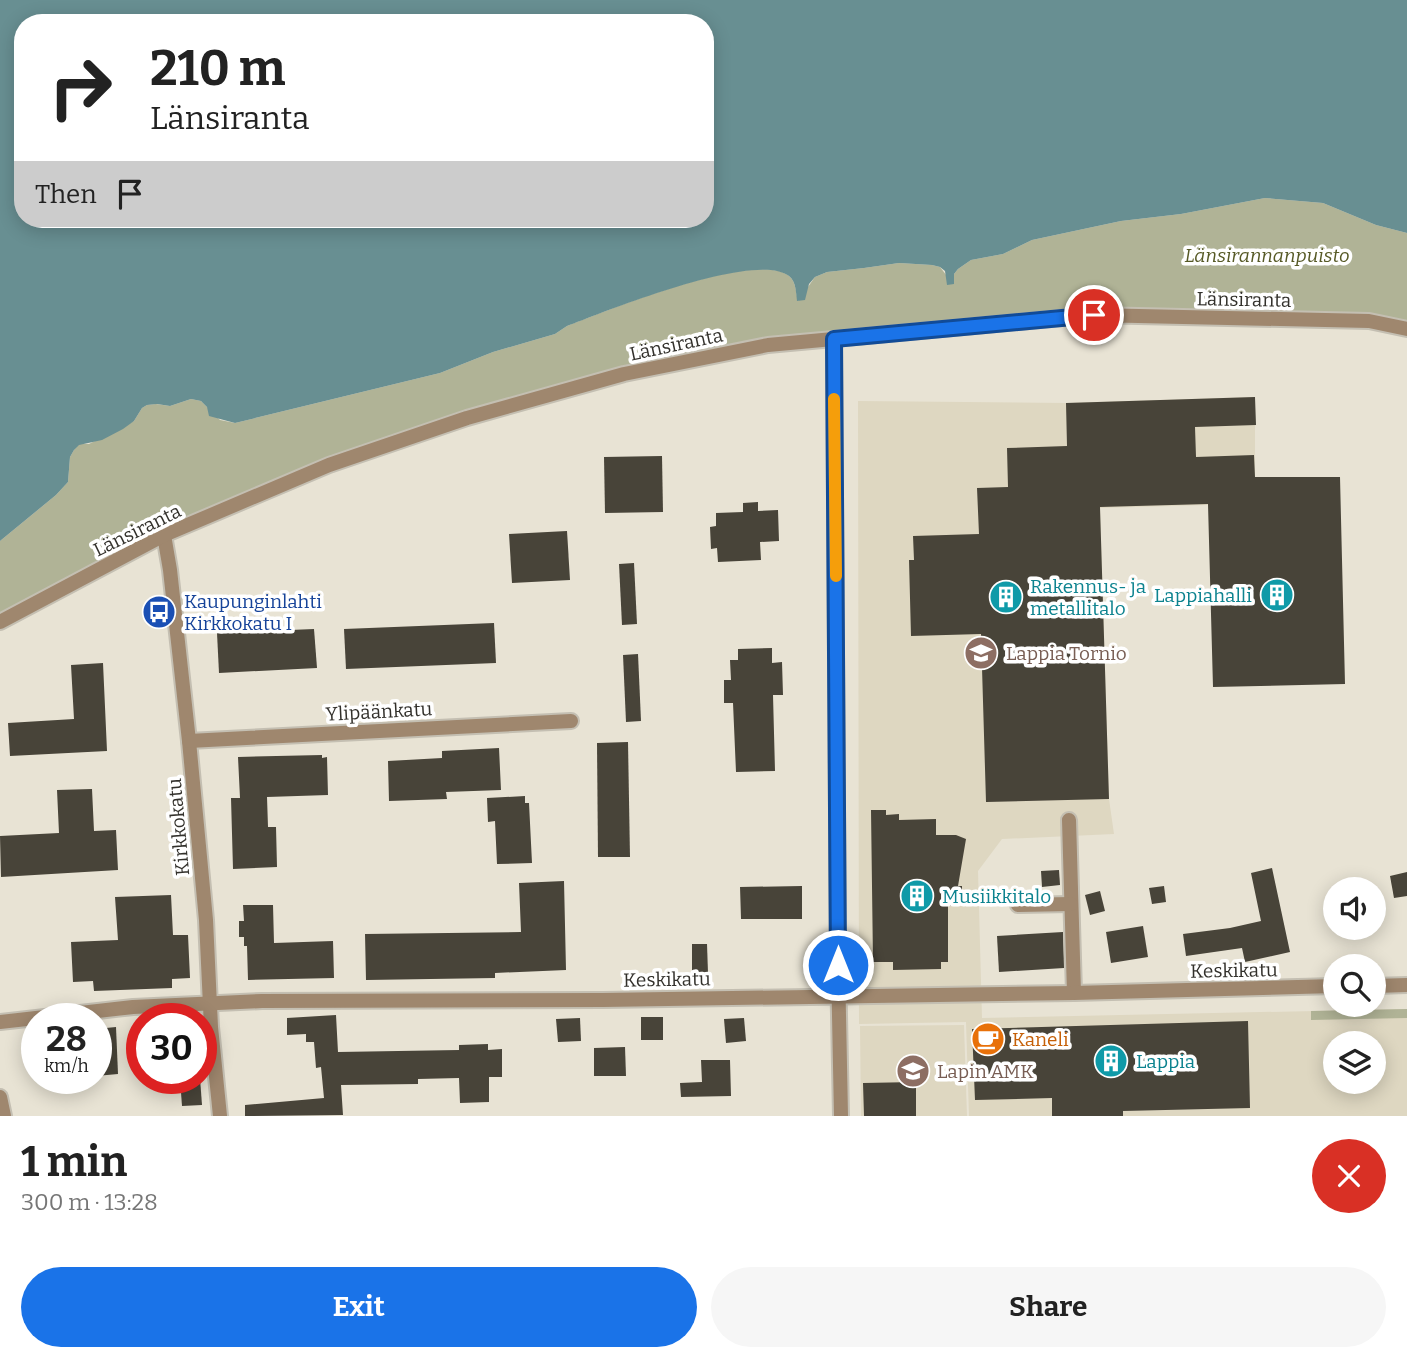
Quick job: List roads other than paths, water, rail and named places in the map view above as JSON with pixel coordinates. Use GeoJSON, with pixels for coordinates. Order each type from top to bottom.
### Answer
{"type":"FeatureCollection","features":[{"type":"Feature","properties":{"kind":"street","name":"Länsiranta"},"geometry":{"type":"LineString","coordinates":[[0,622],[164,535],[329,465],[467,418],[624,374],[768,345],[1094,315],[1369,321],[1407,329]]}},
{"type":"Feature","properties":{"kind":"street"},"geometry":{"type":"LineString","coordinates":[[834,339],[841,1116]]}},
{"type":"Feature","properties":{"kind":"street","name":"Kirkkokatu"},"geometry":{"type":"LineString","coordinates":[[164,535],[189,741],[206,920],[210,1003]]}},
{"type":"Feature","properties":{"kind":"street","name":"Ylipäänkatu"},"geometry":{"type":"LineString","coordinates":[[189,741],[570,721]]}},
{"type":"Feature","properties":{"kind":"street"},"geometry":{"type":"LineString","coordinates":[[1069,820],[1074,993]]}},
{"type":"Feature","properties":{"kind":"street"},"geometry":{"type":"LineString","coordinates":[[1018,905],[1071,904]]}},
{"type":"Feature","properties":{"kind":"street"},"geometry":{"type":"LineString","coordinates":[[1386,986],[1407,985]]}},
{"type":"Feature","properties":{"kind":"street","name":"Keskikatu"},"geometry":{"type":"LineString","coordinates":[[217,1004],[275,1000],[603,1000],[1074,993],[1323,986]]}},
{"type":"Feature","properties":{"kind":"street","name":"Keskikatu"},"geometry":{"type":"LineString","coordinates":[[0,1022],[126,1008]]}},
{"type":"Feature","properties":{"kind":"street","name":"Kirkkokatu"},"geometry":{"type":"LineString","coordinates":[[217,1082],[220,1116]]}},
{"type":"Feature","properties":{"kind":"street"},"geometry":{"type":"LineString","coordinates":[[0,1097],[4,1116]]}},
{"type":"Feature","properties":{"kind":"water"},"geometry":{"type":"Polygon","coordinates":[[[0,0],[1407,0],[1407,233],[1376,225],[1323,203],[1265,198],[1181,214],[1121,221],[1032,240],[1003,254],[971,260],[954,274],[954,284],[947,285],[945,271],[940,267],[899,263],[827,272],[815,277],[809,284],[805,300],[797,301],[791,278],[772,270],[715,276],[646,297],[567,326],[555,334],[493,352],[440,373],[235,423],[209,416],[207,407],[201,401],[191,399],[170,406],[147,405],[134,421],[123,429],[102,440],[79,445],[70,457],[68,482],[0,541],[0,0]]]}},
{"type":"Feature","properties":{"kind":"place","name":"Lappiahalli"},"geometry":{"type":"Point","coordinates":[1277,595]}},
{"type":"Feature","properties":{"kind":"place","name":"Rakennus- ja metallitalo"},"geometry":{"type":"Point","coordinates":[1006,597]}},
{"type":"Feature","properties":{"kind":"place","name":"Kaupunginlahti Kirkkokatu I"},"geometry":{"type":"Point","coordinates":[159,612]}},
{"type":"Feature","properties":{"kind":"place","name":"Lappia Tornio"},"geometry":{"type":"Point","coordinates":[981,653]}},
{"type":"Feature","properties":{"kind":"place","name":"Musiikkitalo"},"geometry":{"type":"Point","coordinates":[917,896]}},
{"type":"Feature","properties":{"kind":"place","name":"Kaneli"},"geometry":{"type":"Point","coordinates":[988,1039]}},
{"type":"Feature","properties":{"kind":"place","name":"Lappia"},"geometry":{"type":"Point","coordinates":[1111,1061]}},
{"type":"Feature","properties":{"kind":"place","name":"Lapin AMK"},"geometry":{"type":"Point","coordinates":[913,1071]}},
{"type":"Feature","properties":{"kind":"park label","name":"Länsirannanpuisto"},"geometry":{"type":"Point","coordinates":[1267,255]}}]}
